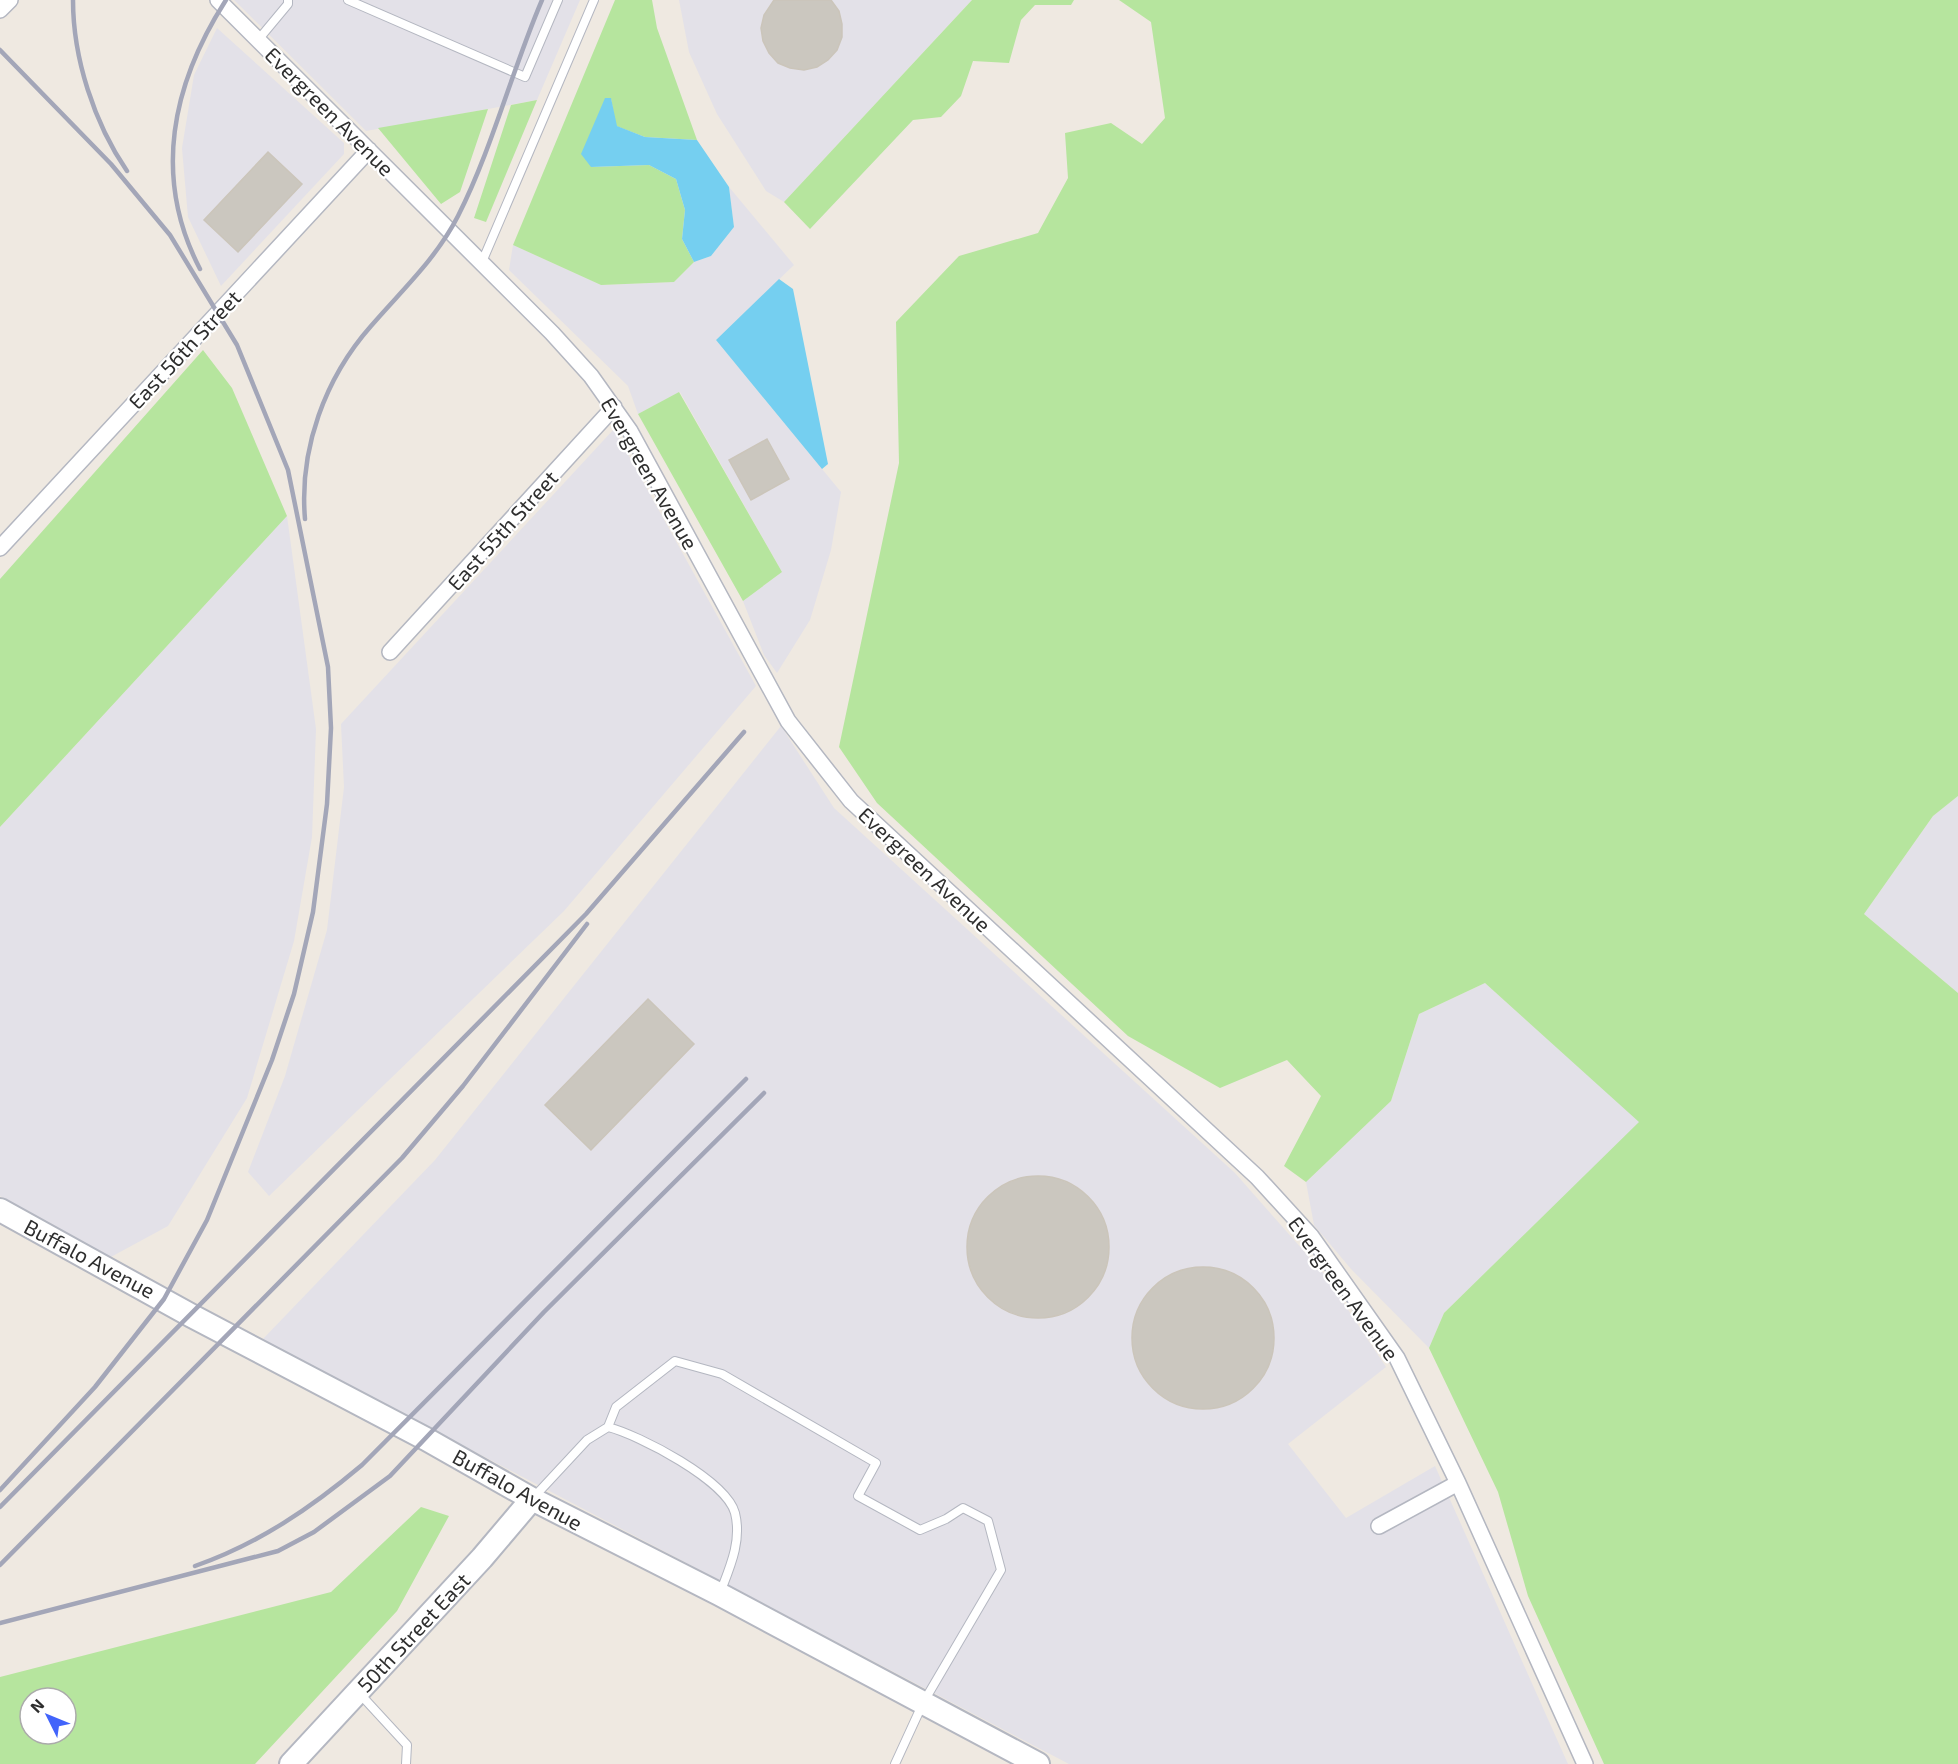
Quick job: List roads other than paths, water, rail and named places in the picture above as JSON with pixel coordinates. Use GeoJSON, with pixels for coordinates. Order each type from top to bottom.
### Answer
{"type":"FeatureCollection","features":[{"type":"Feature","properties":{"kind":"street"},"geometry":{"type":"LineString","coordinates":[[0,10],[10,0]]}},
{"type":"Feature","properties":{"kind":"street","name":"Evergreen Avenue"},"geometry":{"type":"LineString","coordinates":[[218,0],[552,333],[614,407],[706,568],[772,694],[814,756],[851,801],[1257,1177],[1311,1236],[1397,1358],[1458,1483],[1585,1764]]}},
{"type":"Feature","properties":{"kind":"street","name":"East 56th Street"},"geometry":{"type":"LineString","coordinates":[[0,548],[369,150]]}},
{"type":"Feature","properties":{"kind":"street","name":"East 55th Street"},"geometry":{"type":"LineString","coordinates":[[390,652],[614,407]]}},
{"type":"Feature","properties":{"kind":"street","name":"Buffalo Avenue"},"geometry":{"type":"LineString","coordinates":[[0,1210],[192,1316],[426,1438],[532,1499],[719,1594],[1038,1764]]}},
{"type":"Feature","properties":{"kind":"street"},"geometry":{"type":"LineString","coordinates":[[1379,1526],[1458,1483]]}},
{"type":"Feature","properties":{"kind":"street","name":"50th Street East"},"geometry":{"type":"LineString","coordinates":[[291,1764],[482,1558],[532,1499]]}},
{"type":"Feature","properties":{"kind":"lane"},"geometry":{"type":"LineString","coordinates":[[258,40],[288,4],[288,0]]}},
{"type":"Feature","properties":{"kind":"lane"},"geometry":{"type":"LineString","coordinates":[[348,0],[525,77],[558,0]]}},
{"type":"Feature","properties":{"kind":"lane"},"geometry":{"type":"LineString","coordinates":[[481,264],[594,0]]}},
{"type":"Feature","properties":{"kind":"lane"},"geometry":{"type":"LineString","coordinates":[[532,1499],[587,1440],[608,1427],[616,1407],[675,1360],[722,1374],[876,1463],[858,1496],[883,1512],[920,1530],[946,1519],[963,1508],[988,1521],[1001,1570],[923,1703],[895,1764]]}},
{"type":"Feature","properties":{"kind":"lane"},"geometry":{"type":"LineString","coordinates":[[608,1427],[632,1434],[707,1478],[735,1511],[736,1549],[719,1594]]}},
{"type":"Feature","properties":{"kind":"lane"},"geometry":{"type":"LineString","coordinates":[[358,1691],[407,1745],[406,1764]]}},
{"type":"Feature","properties":{"kind":"water"},"geometry":{"type":"Polygon","coordinates":[[[605,98],[611,98],[617,126],[645,137],[697,140],[729,187],[734,227],[711,256],[694,262],[682,239],[685,210],[676,179],[649,165],[591,167],[581,154],[605,98]]]}},
{"type":"Feature","properties":{"kind":"water"},"geometry":{"type":"Polygon","coordinates":[[[779,279],[793,289],[828,464],[822,469],[716,340],[779,279]]]}},
{"type":"Feature","properties":{"kind":"railway"},"geometry":{"type":"LineString","coordinates":[[73,0],[81,67],[95,111],[127,171]]}},
{"type":"Feature","properties":{"kind":"railway"},"geometry":{"type":"LineString","coordinates":[[200,269],[185,234],[176,200],[173,166],[175,132],[181,98],[192,65],[207,32],[226,0]]}},
{"type":"Feature","properties":{"kind":"railway"},"geometry":{"type":"LineString","coordinates":[[305,519],[306,467],[318,416],[328,391],[355,346],[429,260],[458,216],[492,137],[542,0]]}},
{"type":"Feature","properties":{"kind":"railway"},"geometry":{"type":"LineString","coordinates":[[0,50],[111,164],[170,235],[237,345],[288,470],[328,667],[331,728],[327,804],[313,912],[294,994],[272,1060],[207,1220],[164,1299],[95,1387],[0,1490]]}},
{"type":"Feature","properties":{"kind":"railway"},"geometry":{"type":"LineString","coordinates":[[0,1507],[586,914],[744,732]]}},
{"type":"Feature","properties":{"kind":"railway"},"geometry":{"type":"LineString","coordinates":[[0,1565],[402,1158],[463,1086],[587,924]]}},
{"type":"Feature","properties":{"kind":"railway"},"geometry":{"type":"LineString","coordinates":[[195,1566],[262,1536],[323,1496],[362,1465],[746,1079]]}},
{"type":"Feature","properties":{"kind":"railway"},"geometry":{"type":"LineString","coordinates":[[0,1623],[278,1551],[314,1532],[390,1476],[544,1312],[764,1093]]}}]}
